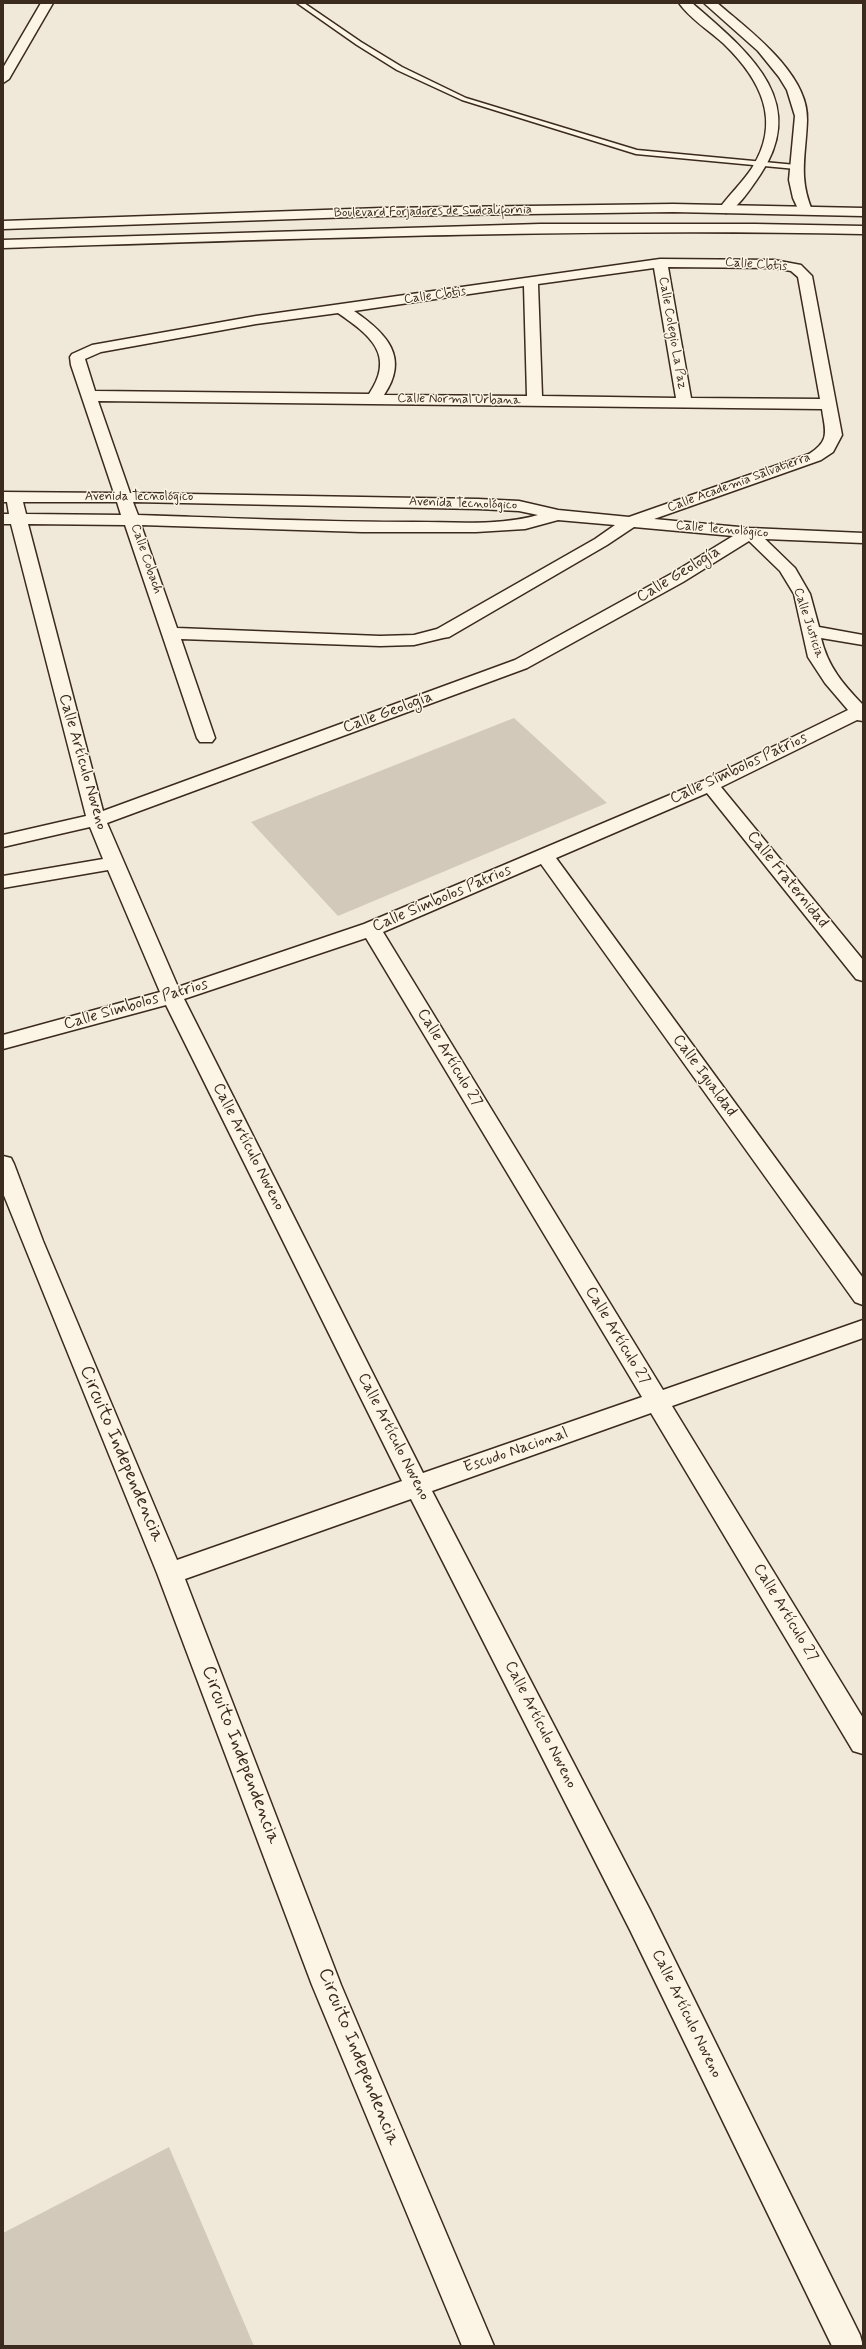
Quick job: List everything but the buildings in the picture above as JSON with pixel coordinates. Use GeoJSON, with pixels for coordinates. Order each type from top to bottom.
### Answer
{"type":"FeatureCollection","features":[{"type":"Feature","properties":{"kind":"main road"},"geometry":{"type":"LineString","coordinates":[[3,79],[47,3]]}},
{"type":"Feature","properties":{"kind":"main road"},"geometry":{"type":"LineString","coordinates":[[685,3],[737,51],[757,75],[772,107],[772,137],[761,164],[726,209]]}},
{"type":"Feature","properties":{"kind":"main road"},"geometry":{"type":"LineString","coordinates":[[710,3],[760,48],[782,73],[794,90],[800,107],[800,136],[795,186],[805,210]]}},
{"type":"Feature","properties":{"kind":"main road"},"geometry":{"type":"LineString","coordinates":[[737,51],[760,48]]}},
{"type":"Feature","properties":{"kind":"main road","name":"Boulevard Forjadores de Sudcalifornia"},"geometry":{"type":"LineString","coordinates":[[3,225],[382,212],[726,209],[863,212]]}},
{"type":"Feature","properties":{"kind":"main road"},"geometry":{"type":"LineString","coordinates":[[382,212],[388,232]]}},
{"type":"Feature","properties":{"kind":"main road","name":"Boulevard Forjadores de Sudcalifornia"},"geometry":{"type":"LineString","coordinates":[[3,244],[388,232],[616,227],[863,230]]}},
{"type":"Feature","properties":{"kind":"main road","name":"Calle Cbtis"},"geometry":{"type":"LineString","coordinates":[[77,358],[97,348],[192,330],[660,263],[763,263],[796,268]]}},
{"type":"Feature","properties":{"kind":"main road","name":"Calle Colegio La Paz"},"geometry":{"type":"LineString","coordinates":[[660,263],[684,402]]}},
{"type":"Feature","properties":{"kind":"main road","name":"Calle Academia Salvatierra"},"geometry":{"type":"LineString","coordinates":[[630,522],[815,457],[832,443],[834,435],[805,276],[796,268]]}},
{"type":"Feature","properties":{"kind":"main road"},"geometry":{"type":"LineString","coordinates":[[531,282],[535,400]]}},
{"type":"Feature","properties":{"kind":"main road"},"geometry":{"type":"LineString","coordinates":[[342,308],[371,328],[382,343],[388,358],[386,380],[373,399]]}},
{"type":"Feature","properties":{"kind":"main road","name":"Calle Cobach"},"geometry":{"type":"LineString","coordinates":[[77,358],[206,738]]}},
{"type":"Feature","properties":{"kind":"main road","name":"Calle Normal Urbana"},"geometry":{"type":"LineString","coordinates":[[90,396],[828,404]]}},
{"type":"Feature","properties":{"kind":"main road","name":"Avenida Tecnológico"},"geometry":{"type":"LineString","coordinates":[[10,508],[125,497],[478,504],[519,506],[558,515]]}},
{"type":"Feature","properties":{"kind":"main road","name":"Avenida Tecnológico"},"geometry":{"type":"LineString","coordinates":[[10,508],[132,520],[362,527],[476,527],[526,524],[558,515]]}},
{"type":"Feature","properties":{"kind":"main road","name":"Calle Artículo Noveno"},"geometry":{"type":"LineString","coordinates":[[10,508],[96,820],[172,996],[417,1486],[640,1920],[849,2346]]}},
{"type":"Feature","properties":{"kind":"main road","name":"Calle Tecnológico"},"geometry":{"type":"LineString","coordinates":[[558,515],[750,533],[863,538]]}},
{"type":"Feature","properties":{"kind":"main road"},"geometry":{"type":"LineString","coordinates":[[171,634],[380,641],[428,638],[443,633],[582,553],[630,522]]}},
{"type":"Feature","properties":{"kind":"main road","name":"Calle Geología"},"geometry":{"type":"LineString","coordinates":[[3,841],[96,820],[521,664],[677,578],[750,533]]}},
{"type":"Feature","properties":{"kind":"main road","name":"Calle Justicia"},"geometry":{"type":"LineString","coordinates":[[750,533],[787,568],[802,594],[817,657],[831,679],[862,713]]}},
{"type":"Feature","properties":{"kind":"main road"},"geometry":{"type":"LineString","coordinates":[[810,631],[863,640]]}},
{"type":"Feature","properties":{"kind":"main road","name":"Calle Símbolos Patrios"},"geometry":{"type":"LineString","coordinates":[[3,1042],[172,996],[371,929],[710,785],[862,713]]}},
{"type":"Feature","properties":{"kind":"main road","name":"Calle Fraternidad"},"geometry":{"type":"LineString","coordinates":[[710,785],[863,974]]}},
{"type":"Feature","properties":{"kind":"main road","name":"Calle Igualdad"},"geometry":{"type":"LineString","coordinates":[[544,855],[863,1296]]}},
{"type":"Feature","properties":{"kind":"main road"},"geometry":{"type":"LineString","coordinates":[[3,882],[114,863]]}},
{"type":"Feature","properties":{"kind":"main road","name":"Calle Artículo 27"},"geometry":{"type":"LineString","coordinates":[[371,929],[863,1742]]}},
{"type":"Feature","properties":{"kind":"main road","name":"Circuito Independencia"},"geometry":{"type":"LineString","coordinates":[[3,1164],[32,1241],[170,1572],[327,1985],[478,2346]]}},
{"type":"Feature","properties":{"kind":"main road","name":"Escudo Nacional"},"geometry":{"type":"LineString","coordinates":[[170,1572],[863,1330]]}},
{"type":"Feature","properties":{"kind":"lane"},"geometry":{"type":"LineString","coordinates":[[300,3],[390,63],[438,89],[464,99],[636,152],[796,167]]}},
{"type":"Feature","properties":{"kind":"shaded area"},"geometry":{"type":"Polygon","coordinates":[[[514,718],[607,803],[338,916],[251,822],[514,718]]]}},
{"type":"Feature","properties":{"kind":"shaded area"},"geometry":{"type":"Polygon","coordinates":[[[169,2147],[254,2346],[3,2346],[3,2233],[169,2147]]]}}]}
